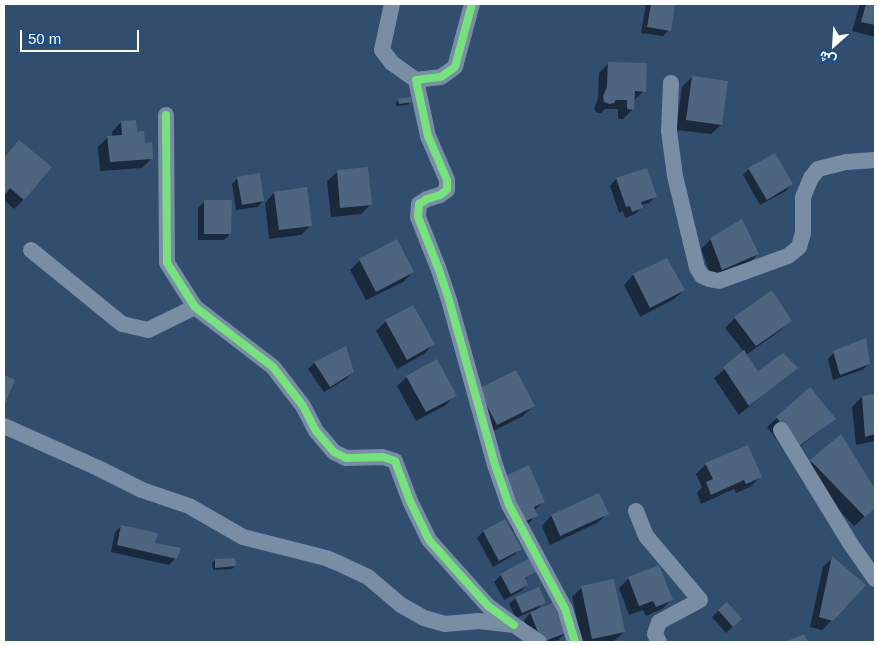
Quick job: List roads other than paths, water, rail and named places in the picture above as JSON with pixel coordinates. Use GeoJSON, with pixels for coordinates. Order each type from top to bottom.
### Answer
{"type":"FeatureCollection","features":[{"type":"Feature","properties":{"kind":"street"},"geometry":{"type":"LineString","coordinates":[[392,4],[382,50],[392,63],[416,80],[428,136],[447,180],[447,190],[420,204],[418,217],[449,300],[495,465],[509,506],[565,609],[575,642]]}},
{"type":"Feature","properties":{"kind":"street"},"geometry":{"type":"LineString","coordinates":[[416,80],[441,76],[455,67],[472,4]]}},
{"type":"Feature","properties":{"kind":"street"},"geometry":{"type":"LineString","coordinates":[[671,84],[669,131],[675,176],[697,268],[702,276],[709,280],[719,280],[788,256],[798,247],[804,234],[803,197],[811,178],[818,169],[846,162],[875,160]]}},
{"type":"Feature","properties":{"kind":"street"},"geometry":{"type":"LineString","coordinates":[[166,115],[167,263],[195,306],[273,367],[303,406],[316,431],[334,452],[346,458],[383,457],[395,461],[410,500],[429,540],[488,606],[539,642]]}},
{"type":"Feature","properties":{"kind":"street"},"geometry":{"type":"LineString","coordinates":[[31,250],[122,324],[148,330],[195,306]]}},
{"type":"Feature","properties":{"kind":"street"},"geometry":{"type":"LineString","coordinates":[[4,426],[142,490],[188,506],[243,537],[326,558],[338,563],[368,577],[401,605],[424,618],[445,624],[479,621],[514,625]]}},
{"type":"Feature","properties":{"kind":"street"},"geometry":{"type":"LineString","coordinates":[[781,430],[850,543],[875,579]]}},
{"type":"Feature","properties":{"kind":"street"},"geometry":{"type":"LineString","coordinates":[[636,511],[646,536],[700,600],[659,622],[655,634],[660,642]]}}]}
